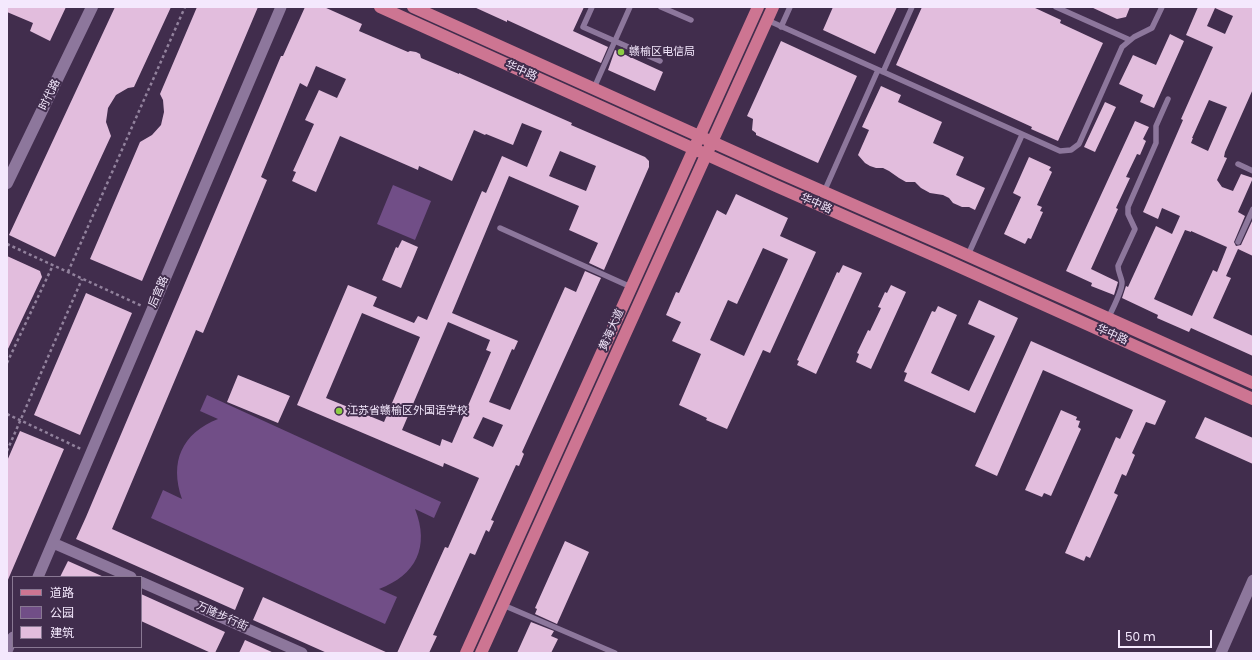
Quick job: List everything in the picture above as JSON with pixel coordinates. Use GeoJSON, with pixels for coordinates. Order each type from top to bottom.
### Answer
{"type":"FeatureCollection","features":[{"type":"Feature","properties":{"kind":"main road","name":"华中路"},"geometry":{"type":"LineString","coordinates":[[380,7],[706,155],[1253,399]]}},
{"type":"Feature","properties":{"kind":"main road","name":"华中路"},"geometry":{"type":"LineString","coordinates":[[413,7],[1253,383]]}},
{"type":"Feature","properties":{"kind":"main road","name":"黄海大道"},"geometry":{"type":"LineString","coordinates":[[466,653],[758,7]]}},
{"type":"Feature","properties":{"kind":"main road","name":"黄海大道"},"geometry":{"type":"LineString","coordinates":[[481,653],[773,7]]}},
{"type":"Feature","properties":{"kind":"street","name":"时代路"},"geometry":{"type":"LineString","coordinates":[[7,183],[92,7]]}},
{"type":"Feature","properties":{"kind":"street","name":"后宫路"},"geometry":{"type":"LineString","coordinates":[[38,576],[281,7]]}},
{"type":"Feature","properties":{"kind":"street"},"geometry":{"type":"LineString","coordinates":[[53,542],[129,576]]}},
{"type":"Feature","properties":{"kind":"street"},"geometry":{"type":"LineString","coordinates":[[1222,653],[1253,580]]}},
{"type":"Feature","properties":{"kind":"street","name":"万隆步行街"},"geometry":{"type":"LineString","coordinates":[[142,582],[302,653]]}},
{"type":"Feature","properties":{"kind":"street"},"geometry":{"type":"LineString","coordinates":[[7,651],[12,639]]}},
{"type":"Feature","properties":{"kind":"lane"},"geometry":{"type":"LineString","coordinates":[[592,7],[583,27],[660,61]]}},
{"type":"Feature","properties":{"kind":"lane"},"geometry":{"type":"LineString","coordinates":[[594,88],[630,7]]}},
{"type":"Feature","properties":{"kind":"lane"},"geometry":{"type":"LineString","coordinates":[[661,7],[691,20]]}},
{"type":"Feature","properties":{"kind":"lane"},"geometry":{"type":"LineString","coordinates":[[781,27],[790,7]]}},
{"type":"Feature","properties":{"kind":"lane"},"geometry":{"type":"LineString","coordinates":[[824,192],[880,71],[912,7]]}},
{"type":"Feature","properties":{"kind":"lane"},"geometry":{"type":"LineString","coordinates":[[1056,7],[1130,40]]}},
{"type":"Feature","properties":{"kind":"lane"},"geometry":{"type":"LineString","coordinates":[[767,20],[1060,152],[1071,150],[1079,144],[1122,47],[1134,37],[1152,28],[1162,7]]}},
{"type":"Feature","properties":{"kind":"lane"},"geometry":{"type":"LineString","coordinates":[[1108,318],[1121,288],[1122,282],[1118,272],[1118,266],[1135,229],[1128,214],[1128,207],[1156,143],[1156,126],[1168,99]]}},
{"type":"Feature","properties":{"kind":"lane"},"geometry":{"type":"LineString","coordinates":[[968,255],[1022,134]]}},
{"type":"Feature","properties":{"kind":"lane"},"geometry":{"type":"LineString","coordinates":[[1238,164],[1253,170]]}},
{"type":"Feature","properties":{"kind":"lane"},"geometry":{"type":"LineString","coordinates":[[1238,242],[1253,210]]}},
{"type":"Feature","properties":{"kind":"lane"},"geometry":{"type":"LineString","coordinates":[[500,228],[631,288]]}},
{"type":"Feature","properties":{"kind":"lane"},"geometry":{"type":"LineString","coordinates":[[503,605],[615,653]]}},
{"type":"Feature","properties":{"kind":"path"},"geometry":{"type":"LineString","coordinates":[[68,272],[185,7]]}},
{"type":"Feature","properties":{"kind":"path"},"geometry":{"type":"LineString","coordinates":[[7,244],[151,311]]}},
{"type":"Feature","properties":{"kind":"path"},"geometry":{"type":"LineString","coordinates":[[7,363],[53,265]]}},
{"type":"Feature","properties":{"kind":"path"},"geometry":{"type":"LineString","coordinates":[[7,451],[82,279]]}},
{"type":"Feature","properties":{"kind":"path"},"geometry":{"type":"LineString","coordinates":[[7,414],[90,453]]}},
{"type":"Feature","properties":{"kind":"green space"},"geometry":{"type":"Polygon","coordinates":[[[393,185],[431,201],[415,240],[377,224],[393,185]]]}},
{"type":"Feature","properties":{"kind":"green space"},"geometry":{"type":"Polygon","coordinates":[[[207,395],[441,502],[434,518],[415,509],[421,536],[420,547],[416,558],[411,568],[402,576],[379,589],[397,597],[385,624],[151,518],[163,490],[182,499],[178,486],[177,473],[178,461],[182,450],[187,441],[195,432],[218,419],[200,411],[207,395]]]}},
{"type":"Feature","properties":{"kind":"building"},"geometry":{"type":"Polygon","coordinates":[[[7,7],[66,7],[50,41],[30,31],[33,23],[7,12],[7,7]]]}},
{"type":"Feature","properties":{"kind":"building"},"geometry":{"type":"Polygon","coordinates":[[[115,7],[171,7],[134,87],[128,88],[116,95],[108,108],[106,122],[111,136],[55,257],[9,235],[115,7]]]}},
{"type":"Feature","properties":{"kind":"building"},"geometry":{"type":"Polygon","coordinates":[[[197,7],[258,7],[142,281],[90,259],[140,142],[152,135],[161,125],[164,112],[163,100],[160,94],[197,7]]]}},
{"type":"Feature","properties":{"kind":"building"},"geometry":{"type":"Polygon","coordinates":[[[305,7],[324,7],[362,24],[359,31],[408,52],[416,52],[420,54],[421,58],[459,73],[572,123],[571,125],[645,157],[649,161],[649,167],[604,270],[589,263],[598,243],[569,230],[579,206],[509,176],[452,313],[518,341],[514,350],[512,349],[489,402],[510,410],[565,287],[576,292],[585,271],[601,278],[522,452],[524,454],[519,466],[516,465],[491,520],[494,521],[489,532],[486,530],[475,555],[470,553],[433,635],[437,636],[429,653],[397,653],[445,547],[448,548],[479,478],[444,463],[443,467],[297,405],[348,285],[377,297],[373,306],[414,323],[418,316],[427,320],[482,191],[486,193],[502,156],[527,167],[542,131],[522,123],[513,145],[474,130],[452,181],[419,166],[418,170],[340,136],[316,192],[292,181],[296,172],[293,171],[314,124],[305,120],[319,90],[337,98],[346,79],[316,66],[307,87],[300,83],[261,177],[267,180],[203,333],[196,330],[112,529],[244,588],[235,610],[76,539],[281,56],[283,56],[305,7]],[[560,151],[549,176],[586,191],[596,166],[560,151]],[[362,313],[326,398],[348,407],[350,403],[363,409],[362,413],[384,422],[420,337],[362,313]],[[448,322],[402,430],[440,446],[442,439],[452,443],[491,352],[486,350],[490,340],[448,322]],[[483,417],[473,438],[493,447],[503,425],[483,417]]]}},
{"type":"Feature","properties":{"kind":"building"},"geometry":{"type":"Polygon","coordinates":[[[474,7],[584,7],[573,31],[608,47],[601,63],[507,20],[507,22],[474,7]]]}},
{"type":"Feature","properties":{"kind":"building"},"geometry":{"type":"Polygon","coordinates":[[[833,7],[897,7],[875,54],[823,30],[833,7]]]}},
{"type":"Feature","properties":{"kind":"building"},"geometry":{"type":"Polygon","coordinates":[[[922,7],[1033,7],[1061,20],[1060,23],[1103,43],[1058,141],[1031,129],[1032,127],[896,65],[922,7]]]}},
{"type":"Feature","properties":{"kind":"building"},"geometry":{"type":"Polygon","coordinates":[[[1091,7],[1130,7],[1126,17],[1117,19],[1091,7]]]}},
{"type":"Feature","properties":{"kind":"building"},"geometry":{"type":"Polygon","coordinates":[[[1198,7],[1253,7],[1253,89],[1225,152],[1224,157],[1227,158],[1217,180],[1222,187],[1233,191],[1241,174],[1253,178],[1238,212],[1245,216],[1234,242],[1236,246],[1241,245],[1253,219],[1253,256],[1238,249],[1226,276],[1231,278],[1213,318],[1253,336],[1253,356],[1191,328],[1189,332],[1157,318],[1158,315],[1122,298],[1126,286],[1128,287],[1156,226],[1172,234],[1180,216],[1162,208],[1158,219],[1143,212],[1183,120],[1181,119],[1213,47],[1186,35],[1198,7]],[[1215,8],[1207,26],[1225,34],[1233,16],[1215,8]],[[1209,100],[1191,143],[1208,151],[1227,107],[1209,100]],[[1185,230],[1154,299],[1192,316],[1213,270],[1217,272],[1227,247],[1191,231],[1185,230]]]}},
{"type":"Feature","properties":{"kind":"building"},"geometry":{"type":"Polygon","coordinates":[[[1170,34],[1184,41],[1154,108],[1140,102],[1143,95],[1119,84],[1133,55],[1156,65],[1170,34]]]}},
{"type":"Feature","properties":{"kind":"building"},"geometry":{"type":"Polygon","coordinates":[[[781,41],[857,76],[818,163],[756,135],[756,133],[752,130],[753,119],[747,116],[781,41]]]}},
{"type":"Feature","properties":{"kind":"building"},"geometry":{"type":"Polygon","coordinates":[[[615,50],[663,72],[655,91],[608,70],[615,50]]]}},
{"type":"Feature","properties":{"kind":"building"},"geometry":{"type":"Polygon","coordinates":[[[881,86],[901,95],[898,102],[942,122],[933,143],[964,157],[956,175],[985,188],[975,210],[953,203],[949,198],[943,195],[930,193],[921,188],[915,182],[906,182],[883,168],[870,166],[858,155],[869,130],[862,127],[881,86]]]}},
{"type":"Feature","properties":{"kind":"building"},"geometry":{"type":"Polygon","coordinates":[[[1105,102],[1116,107],[1095,152],[1084,147],[1105,102]]]}},
{"type":"Feature","properties":{"kind":"building"},"geometry":{"type":"Polygon","coordinates":[[[1135,121],[1149,127],[1143,139],[1146,141],[1140,155],[1137,154],[1126,177],[1130,178],[1091,269],[1118,282],[1114,295],[1091,286],[1092,283],[1066,271],[1135,121]]]}},
{"type":"Feature","properties":{"kind":"building"},"geometry":{"type":"Polygon","coordinates":[[[1029,157],[1051,167],[1049,170],[1052,172],[1037,205],[1042,207],[1040,211],[1043,212],[1031,239],[1028,238],[1025,244],[1004,234],[1021,197],[1013,193],[1029,157]]]}},
{"type":"Feature","properties":{"kind":"building"},"geometry":{"type":"Polygon","coordinates":[[[736,194],[788,218],[780,236],[816,252],[770,353],[763,350],[727,429],[706,420],[707,418],[679,405],[701,354],[672,341],[681,322],[666,315],[676,292],[679,293],[717,210],[726,215],[736,194]],[[763,248],[737,304],[728,300],[710,340],[744,356],[788,259],[763,248]]]}},
{"type":"Feature","properties":{"kind":"building"},"geometry":{"type":"Polygon","coordinates":[[[402,240],[418,247],[401,288],[382,280],[396,247],[398,248],[402,240]]]}},
{"type":"Feature","properties":{"kind":"building"},"geometry":{"type":"Polygon","coordinates":[[[7,256],[40,271],[42,277],[7,351],[7,256]]]}},
{"type":"Feature","properties":{"kind":"building"},"geometry":{"type":"Polygon","coordinates":[[[843,265],[862,273],[816,374],[797,365],[799,361],[797,360],[837,272],[839,273],[843,265]]]}},
{"type":"Feature","properties":{"kind":"building"},"geometry":{"type":"Polygon","coordinates":[[[891,285],[906,292],[871,369],[856,362],[859,354],[857,353],[881,308],[878,307],[885,292],[887,293],[891,285]]]}},
{"type":"Feature","properties":{"kind":"building"},"geometry":{"type":"Polygon","coordinates":[[[86,293],[132,313],[80,435],[34,415],[86,293]]]}},
{"type":"Feature","properties":{"kind":"building"},"geometry":{"type":"Polygon","coordinates":[[[979,300],[1018,318],[975,413],[904,381],[907,373],[904,372],[932,311],[935,312],[938,306],[957,315],[931,373],[969,391],[995,336],[968,324],[979,300]]]}},
{"type":"Feature","properties":{"kind":"building"},"geometry":{"type":"Polygon","coordinates":[[[1031,341],[1166,401],[1155,425],[1146,422],[1132,453],[1135,455],[1126,476],[1122,474],[1114,493],[1118,495],[1090,558],[1086,556],[1084,561],[1065,553],[1116,437],[1120,439],[1133,410],[1043,370],[997,476],[975,466],[1031,341]]]}},
{"type":"Feature","properties":{"kind":"building"},"geometry":{"type":"Polygon","coordinates":[[[238,375],[290,396],[278,423],[227,402],[238,375]]]}},
{"type":"Feature","properties":{"kind":"building"},"geometry":{"type":"Polygon","coordinates":[[[1061,410],[1077,417],[1076,420],[1080,421],[1078,427],[1081,429],[1051,496],[1044,493],[1042,497],[1025,490],[1061,410]]]}},
{"type":"Feature","properties":{"kind":"building"},"geometry":{"type":"Polygon","coordinates":[[[1205,417],[1253,438],[1253,464],[1195,438],[1205,417]]]}},
{"type":"Feature","properties":{"kind":"building"},"geometry":{"type":"Polygon","coordinates":[[[20,431],[64,449],[7,582],[7,461],[20,431]]]}},
{"type":"Feature","properties":{"kind":"building"},"geometry":{"type":"Polygon","coordinates":[[[565,541],[589,552],[557,624],[535,614],[537,609],[535,608],[565,541]]]}},
{"type":"Feature","properties":{"kind":"building"},"geometry":{"type":"Polygon","coordinates":[[[68,561],[102,576],[60,576],[68,561]]]}},
{"type":"Feature","properties":{"kind":"building"},"geometry":{"type":"Polygon","coordinates":[[[142,594],[225,632],[215,653],[211,653],[142,621],[142,594]]]}},
{"type":"Feature","properties":{"kind":"building"},"geometry":{"type":"Polygon","coordinates":[[[263,597],[388,653],[327,653],[253,620],[263,597]]]}},
{"type":"Feature","properties":{"kind":"building"},"geometry":{"type":"Polygon","coordinates":[[[531,622],[554,631],[551,636],[558,639],[551,653],[517,653],[531,622]]]}},
{"type":"Feature","properties":{"kind":"building"},"geometry":{"type":"Polygon","coordinates":[[[245,640],[274,653],[239,653],[245,640]]]}},
{"type":"Feature","properties":{"kind":"place","name":"赣榆区电信局"},"geometry":{"type":"Point","coordinates":[621,52]}},
{"type":"Feature","properties":{"kind":"place","name":"江苏省赣榆区外国语学校"},"geometry":{"type":"Point","coordinates":[339,411]}}]}
